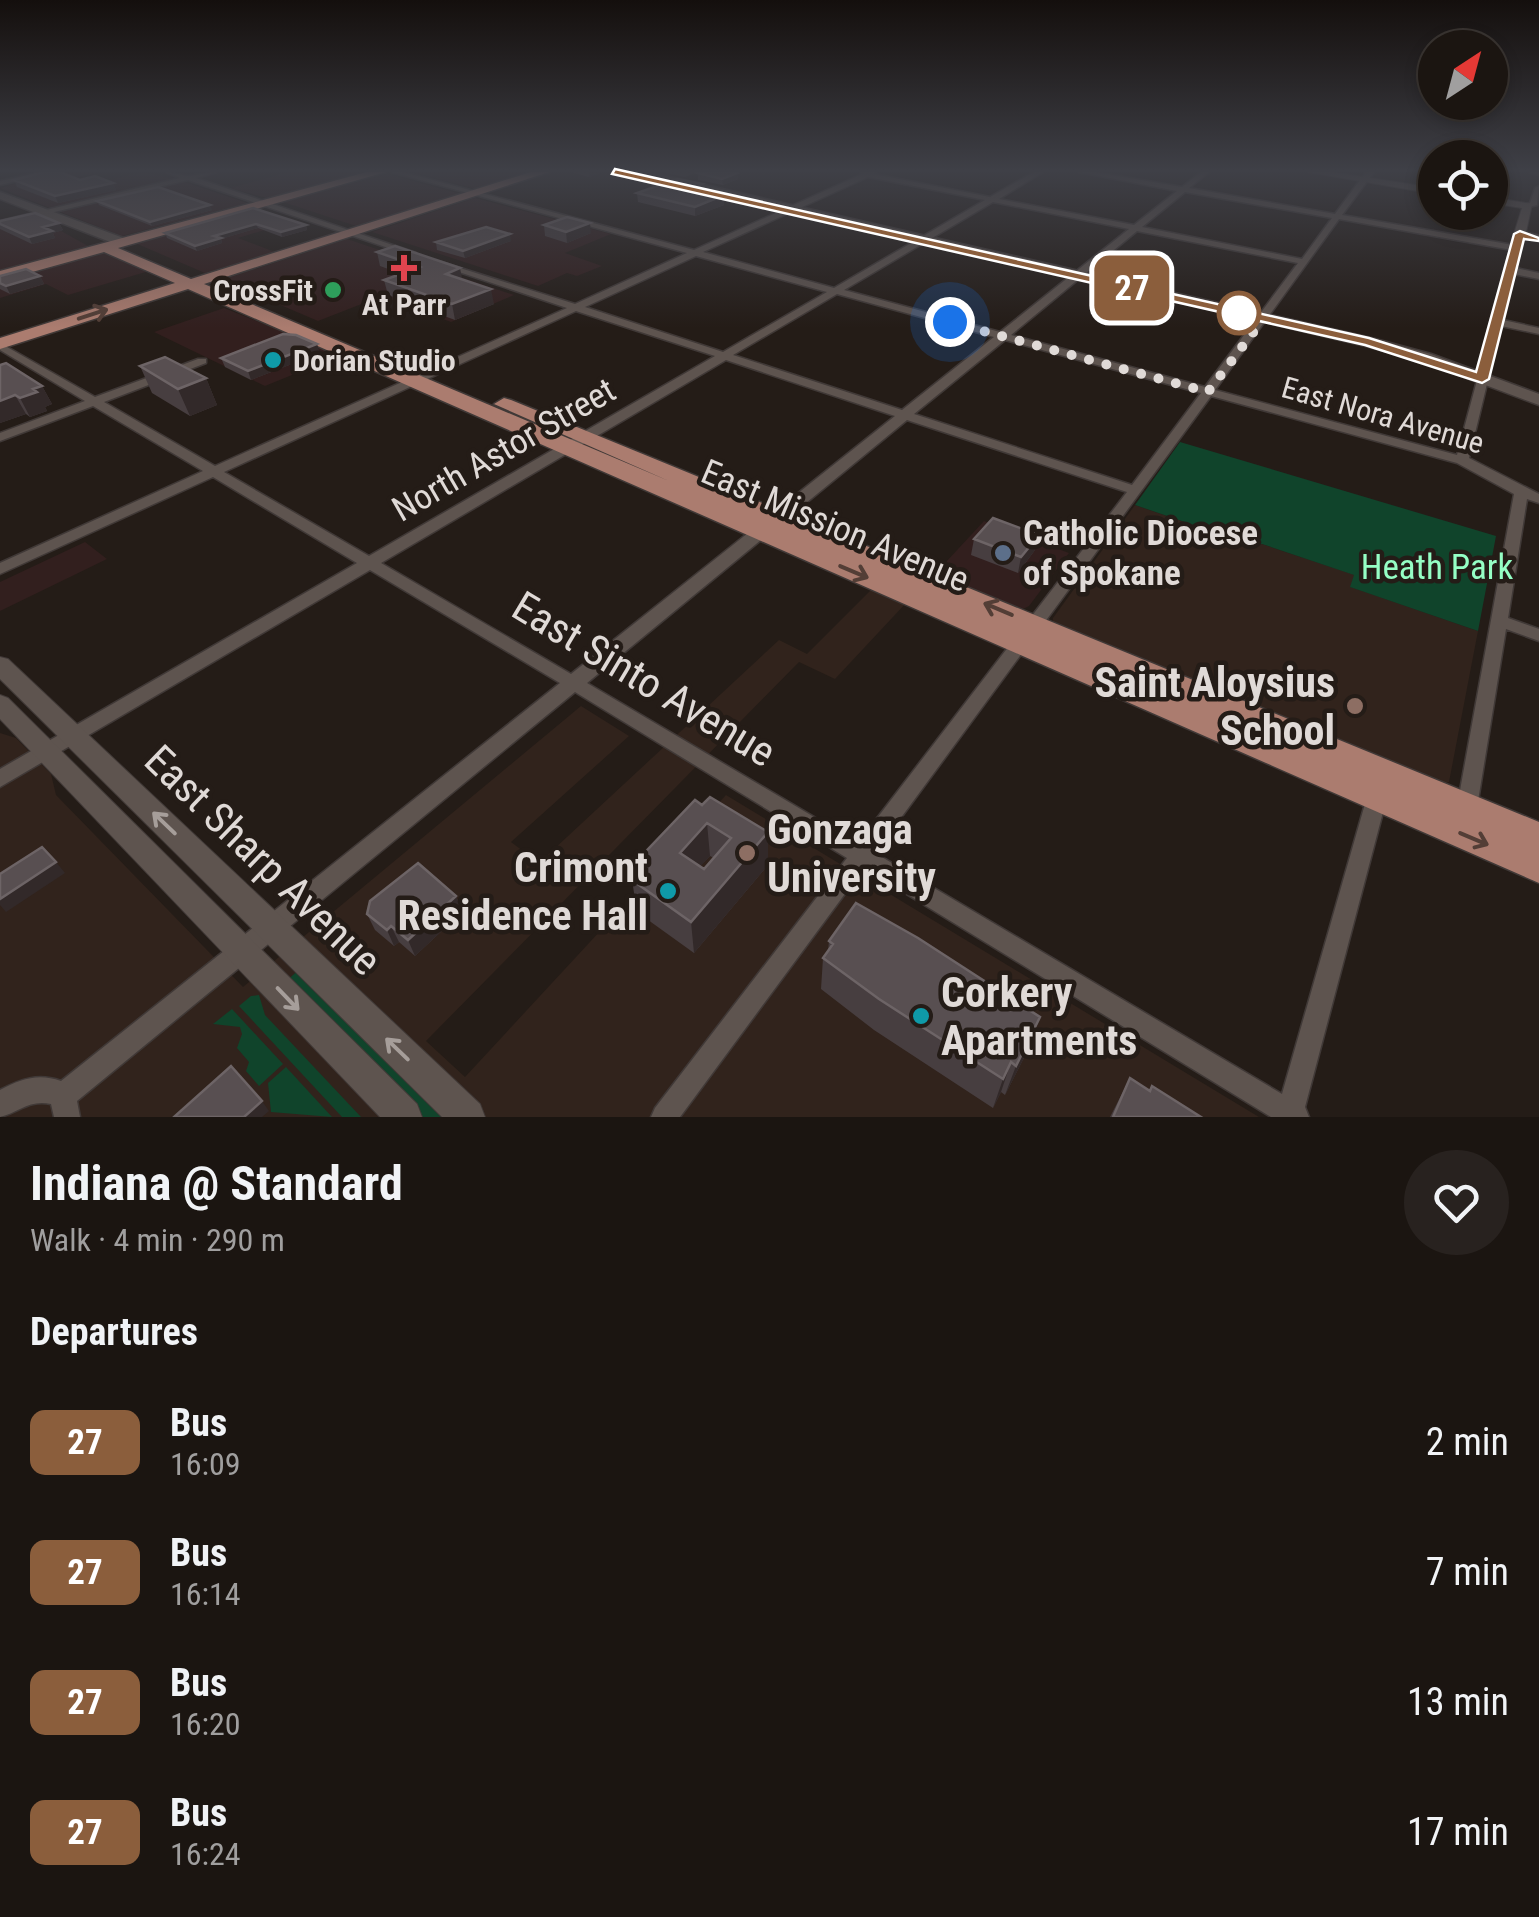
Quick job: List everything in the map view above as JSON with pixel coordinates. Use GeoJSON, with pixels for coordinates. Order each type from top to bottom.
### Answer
{"type":"FeatureCollection","features":[{"type":"Feature","properties":{"kind":"main road"},"geometry":{"type":"LineString","coordinates":[[62,224],[104,248]]}},
{"type":"Feature","properties":{"kind":"main road"},"geometry":{"type":"LineString","coordinates":[[73,224],[122,242]]}},
{"type":"Feature","properties":{"kind":"main road"},"geometry":{"type":"LineString","coordinates":[[0,276],[189,224]]}},
{"type":"Feature","properties":{"kind":"main road"},"geometry":{"type":"LineString","coordinates":[[0,345],[378,224]]}},
{"type":"Feature","properties":{"kind":"main road"},"geometry":{"type":"LineString","coordinates":[[853,224],[1425,357],[1539,400]]}},
{"type":"Feature","properties":{"kind":"main road","name":"East Mission Avenue"},"geometry":{"type":"LineString","coordinates":[[122,242],[195,281]]}},
{"type":"Feature","properties":{"kind":"main road","name":"East Mission Avenue"},"geometry":{"type":"LineString","coordinates":[[104,248],[195,281],[1028,634],[1539,837]]}},
{"type":"Feature","properties":{"kind":"main road","name":"East Mission Avenue"},"geometry":{"type":"LineString","coordinates":[[1028,634],[1539,868]]}},
{"type":"Feature","properties":{"kind":"street"},"geometry":{"type":"LineString","coordinates":[[323,224],[1136,491]]}},
{"type":"Feature","properties":{"kind":"street","name":"East Nora Avenue"},"geometry":{"type":"LineString","coordinates":[[585,224],[1462,460],[1507,481],[1530,497]]}},
{"type":"Feature","properties":{"kind":"street"},"geometry":{"type":"LineString","coordinates":[[0,569],[759,224]]}},
{"type":"Feature","properties":{"kind":"street","name":"North Astor Street"},"geometry":{"type":"LineString","coordinates":[[0,779],[950,224]]}},
{"type":"Feature","properties":{"kind":"street"},"geometry":{"type":"LineString","coordinates":[[1117,224],[1305,262]]}},
{"type":"Feature","properties":{"kind":"street"},"geometry":{"type":"LineString","coordinates":[[0,1105],[42,1087],[65,1106],[242,952],[1142,224]]}},
{"type":"Feature","properties":{"kind":"street"},"geometry":{"type":"LineString","coordinates":[[664,1117],[1333,224]]}},
{"type":"Feature","properties":{"kind":"street"},"geometry":{"type":"LineString","coordinates":[[1379,224],[1516,248]]}},
{"type":"Feature","properties":{"kind":"street"},"geometry":{"type":"LineString","coordinates":[[1462,460],[1524,224]]}},
{"type":"Feature","properties":{"kind":"street"},"geometry":{"type":"LineString","coordinates":[[1520,234],[1539,238]]}},
{"type":"Feature","properties":{"kind":"street"},"geometry":{"type":"LineString","coordinates":[[1510,270],[1539,276]]}},
{"type":"Feature","properties":{"kind":"street"},"geometry":{"type":"LineString","coordinates":[[1496,322],[1539,331]]}},
{"type":"Feature","properties":{"kind":"street","name":"East Sinto Avenue"},"geometry":{"type":"LineString","coordinates":[[0,345],[575,684],[1292,1116]]}},
{"type":"Feature","properties":{"kind":"street"},"geometry":{"type":"LineString","coordinates":[[0,437],[202,361]]}},
{"type":"Feature","properties":{"kind":"street"},"geometry":{"type":"LineString","coordinates":[[1467,806],[1500,621],[1530,497]]}},
{"type":"Feature","properties":{"kind":"street"},"geometry":{"type":"LineString","coordinates":[[1500,621],[1539,635]]}},
{"type":"Feature","properties":{"kind":"street","name":"East Sharp Avenue"},"geometry":{"type":"LineString","coordinates":[[0,665],[60,744],[242,952],[404,1117]]}},
{"type":"Feature","properties":{"kind":"street","name":"East Sharp Avenue"},"geometry":{"type":"LineString","coordinates":[[0,704],[60,744],[272,928],[467,1117]]}},
{"type":"Feature","properties":{"kind":"street"},"geometry":{"type":"LineString","coordinates":[[1424,818],[1430,791]]}},
{"type":"Feature","properties":{"kind":"street"},"geometry":{"type":"LineString","coordinates":[[1292,1116],[1377,797]]}},
{"type":"Feature","properties":{"kind":"shaded area"},"geometry":{"type":"Polygon","coordinates":[[[49,224],[88,246],[0,271],[0,225],[49,224]]]}},
{"type":"Feature","properties":{"kind":"shaded area"},"geometry":{"type":"Polygon","coordinates":[[[92,224],[167,224],[122,236],[92,224]]]}},
{"type":"Feature","properties":{"kind":"shaded area"},"geometry":{"type":"Polygon","coordinates":[[[203,224],[284,224],[238,238],[275,252],[205,273],[135,243],[203,224]]]}},
{"type":"Feature","properties":{"kind":"shaded area"},"geometry":{"type":"Polygon","coordinates":[[[396,224],[574,224],[611,234],[565,253],[602,266],[577,276],[567,273],[538,286],[372,232],[396,224]]]}},
{"type":"Feature","properties":{"kind":"shaded area"},"geometry":{"type":"Polygon","coordinates":[[[347,239],[514,295],[451,322],[382,296],[318,321],[222,280],[347,239]]]}},
{"type":"Feature","properties":{"kind":"shaded area"},"geometry":{"type":"Polygon","coordinates":[[[104,251],[149,271],[68,295],[46,284],[0,298],[0,280],[104,251]]]}},
{"type":"Feature","properties":{"kind":"shaded area"},"geometry":{"type":"Polygon","coordinates":[[[224,308],[341,355],[265,386],[154,332],[224,308]]]}},
{"type":"Feature","properties":{"kind":"shaded area","name":"Saint Aloysius School"},"geometry":{"type":"Polygon","coordinates":[[[1135,505],[1355,575],[1351,587],[1478,631],[1449,782],[1441,784],[1053,624],[1053,618],[1135,505]]]}},
{"type":"Feature","properties":{"kind":"shaded area"},"geometry":{"type":"Polygon","coordinates":[[[984,521],[1069,553],[1029,606],[1021,610],[933,576],[984,521]]]}},
{"type":"Feature","properties":{"kind":"shaded area"},"geometry":{"type":"Polygon","coordinates":[[[85,542],[107,559],[0,611],[0,582],[85,542]]]}},
{"type":"Feature","properties":{"kind":"shaded area","name":"Gonzaga University"},"geometry":{"type":"Polygon","coordinates":[[[874,587],[907,602],[835,679],[799,662],[426,1041],[465,1077],[726,795],[1259,1117],[0,1117],[0,733],[16,738],[51,774],[56,795],[243,987],[581,706],[629,736],[511,842],[539,863],[779,640],[807,654],[874,587]]]}},
{"type":"Feature","properties":{"kind":"green space","name":"Heath Park"},"geometry":{"type":"Polygon","coordinates":[[[1180,442],[1496,536],[1478,631],[1350,587],[1354,575],[1135,505],[1180,442]]]}},
{"type":"Feature","properties":{"kind":"green space"},"geometry":{"type":"Polygon","coordinates":[[[301,968],[452,1117],[419,1117],[285,982],[301,968]]]}},
{"type":"Feature","properties":{"kind":"green space"},"geometry":{"type":"Polygon","coordinates":[[[259,995],[265,1015],[361,1117],[342,1117],[239,1006],[259,995]]]}},
{"type":"Feature","properties":{"kind":"green space"},"geometry":{"type":"Polygon","coordinates":[[[232,1009],[283,1064],[259,1086],[246,1071],[249,1062],[237,1048],[240,1027],[213,1024],[232,1009]]]}},
{"type":"Feature","properties":{"kind":"green space"},"geometry":{"type":"Polygon","coordinates":[[[286,1067],[332,1117],[271,1112],[268,1083],[286,1067]]]}},
{"type":"Feature","properties":{"kind":"building"},"geometry":{"type":"Polygon","coordinates":[[[0,224],[54,224],[43,227],[52,231],[29,237],[0,224]]]}},
{"type":"Feature","properties":{"kind":"building"},"geometry":{"type":"Polygon","coordinates":[[[196,224],[256,224],[195,246],[165,233],[196,224]]]}},
{"type":"Feature","properties":{"kind":"building"},"geometry":{"type":"Polygon","coordinates":[[[256,224],[306,225],[281,232],[256,224]]]}},
{"type":"Feature","properties":{"kind":"building"},"geometry":{"type":"Polygon","coordinates":[[[547,224],[587,224],[566,232],[547,224]]]}},
{"type":"Feature","properties":{"kind":"building"},"geometry":{"type":"Polygon","coordinates":[[[486,227],[510,234],[463,251],[436,242],[486,227]]]}},
{"type":"Feature","properties":{"kind":"building"},"geometry":{"type":"Polygon","coordinates":[[[395,246],[460,268],[446,274],[491,289],[452,304],[384,280],[420,267],[377,252],[395,246]]]}},
{"type":"Feature","properties":{"kind":"building"},"geometry":{"type":"Polygon","coordinates":[[[26,269],[40,276],[6,286],[0,283],[0,276],[26,269]]]}},
{"type":"Feature","properties":{"kind":"building"},"geometry":{"type":"Polygon","coordinates":[[[283,334],[317,344],[248,371],[221,358],[283,334]]]}},
{"type":"Feature","properties":{"kind":"building"},"geometry":{"type":"Polygon","coordinates":[[[165,357],[206,378],[178,389],[140,366],[165,357]]]}},
{"type":"Feature","properties":{"kind":"building"},"geometry":{"type":"Polygon","coordinates":[[[6,363],[42,386],[33,389],[37,392],[0,401],[0,365],[6,363]]]}},
{"type":"Feature","properties":{"kind":"building"},"geometry":{"type":"Polygon","coordinates":[[[993,518],[1039,535],[1021,557],[974,539],[993,518]]]}},
{"type":"Feature","properties":{"kind":"building"},"geometry":{"type":"Polygon","coordinates":[[[710,797],[768,832],[691,922],[632,880],[640,871],[633,865],[695,800],[702,805],[710,797]],[[707,823],[680,853],[704,869],[731,838],[707,823]]]}},
{"type":"Feature","properties":{"kind":"building"},"geometry":{"type":"Polygon","coordinates":[[[42,847],[56,862],[0,899],[0,874],[42,847]]]}},
{"type":"Feature","properties":{"kind":"building"},"geometry":{"type":"Polygon","coordinates":[[[418,863],[456,896],[408,940],[367,914],[370,901],[418,863]]]}},
{"type":"Feature","properties":{"kind":"building"},"geometry":{"type":"Polygon","coordinates":[[[856,903],[1040,1017],[1016,1066],[1011,1062],[1003,1079],[823,958],[833,944],[829,941],[856,903]]]}},
{"type":"Feature","properties":{"kind":"building"},"geometry":{"type":"Polygon","coordinates":[[[231,1066],[262,1101],[244,1117],[174,1117],[231,1066]]]}},
{"type":"Feature","properties":{"kind":"building"},"geometry":{"type":"Polygon","coordinates":[[[1130,1078],[1150,1091],[1152,1086],[1201,1117],[1113,1117],[1130,1078]]]}},
{"type":"Feature","properties":{"kind":"bus line","name":"27"},"geometry":{"type":"LineString","coordinates":[[855,224],[1369,342],[1425,357],[1482,379],[1520,234],[1539,238]]}},
{"type":"Feature","properties":{"kind":"place","name":"At Parr"},"geometry":{"type":"Point","coordinates":[404,268]}},
{"type":"Feature","properties":{"kind":"place","name":"CrossFit"},"geometry":{"type":"Point","coordinates":[333,290]}},
{"type":"Feature","properties":{"kind":"place","name":"Dorian Studio"},"geometry":{"type":"Point","coordinates":[273,360]}},
{"type":"Feature","properties":{"kind":"place","name":"Catholic Diocese of Spokane"},"geometry":{"type":"Point","coordinates":[1003,553]}},
{"type":"Feature","properties":{"kind":"place","name":"Saint Aloysius School"},"geometry":{"type":"Point","coordinates":[1355,706]}},
{"type":"Feature","properties":{"kind":"place","name":"Gonzaga University"},"geometry":{"type":"Point","coordinates":[747,853]}},
{"type":"Feature","properties":{"kind":"place","name":"Crimont Residence Hall"},"geometry":{"type":"Point","coordinates":[668,891]}},
{"type":"Feature","properties":{"kind":"place","name":"Corkery Apartments"},"geometry":{"type":"Point","coordinates":[921,1016]}},
{"type":"Feature","properties":{"kind":"route"},"geometry":{"type":"LineString","coordinates":[[950,322],[1208,392],[1258,326],[1239,313]]}}]}
